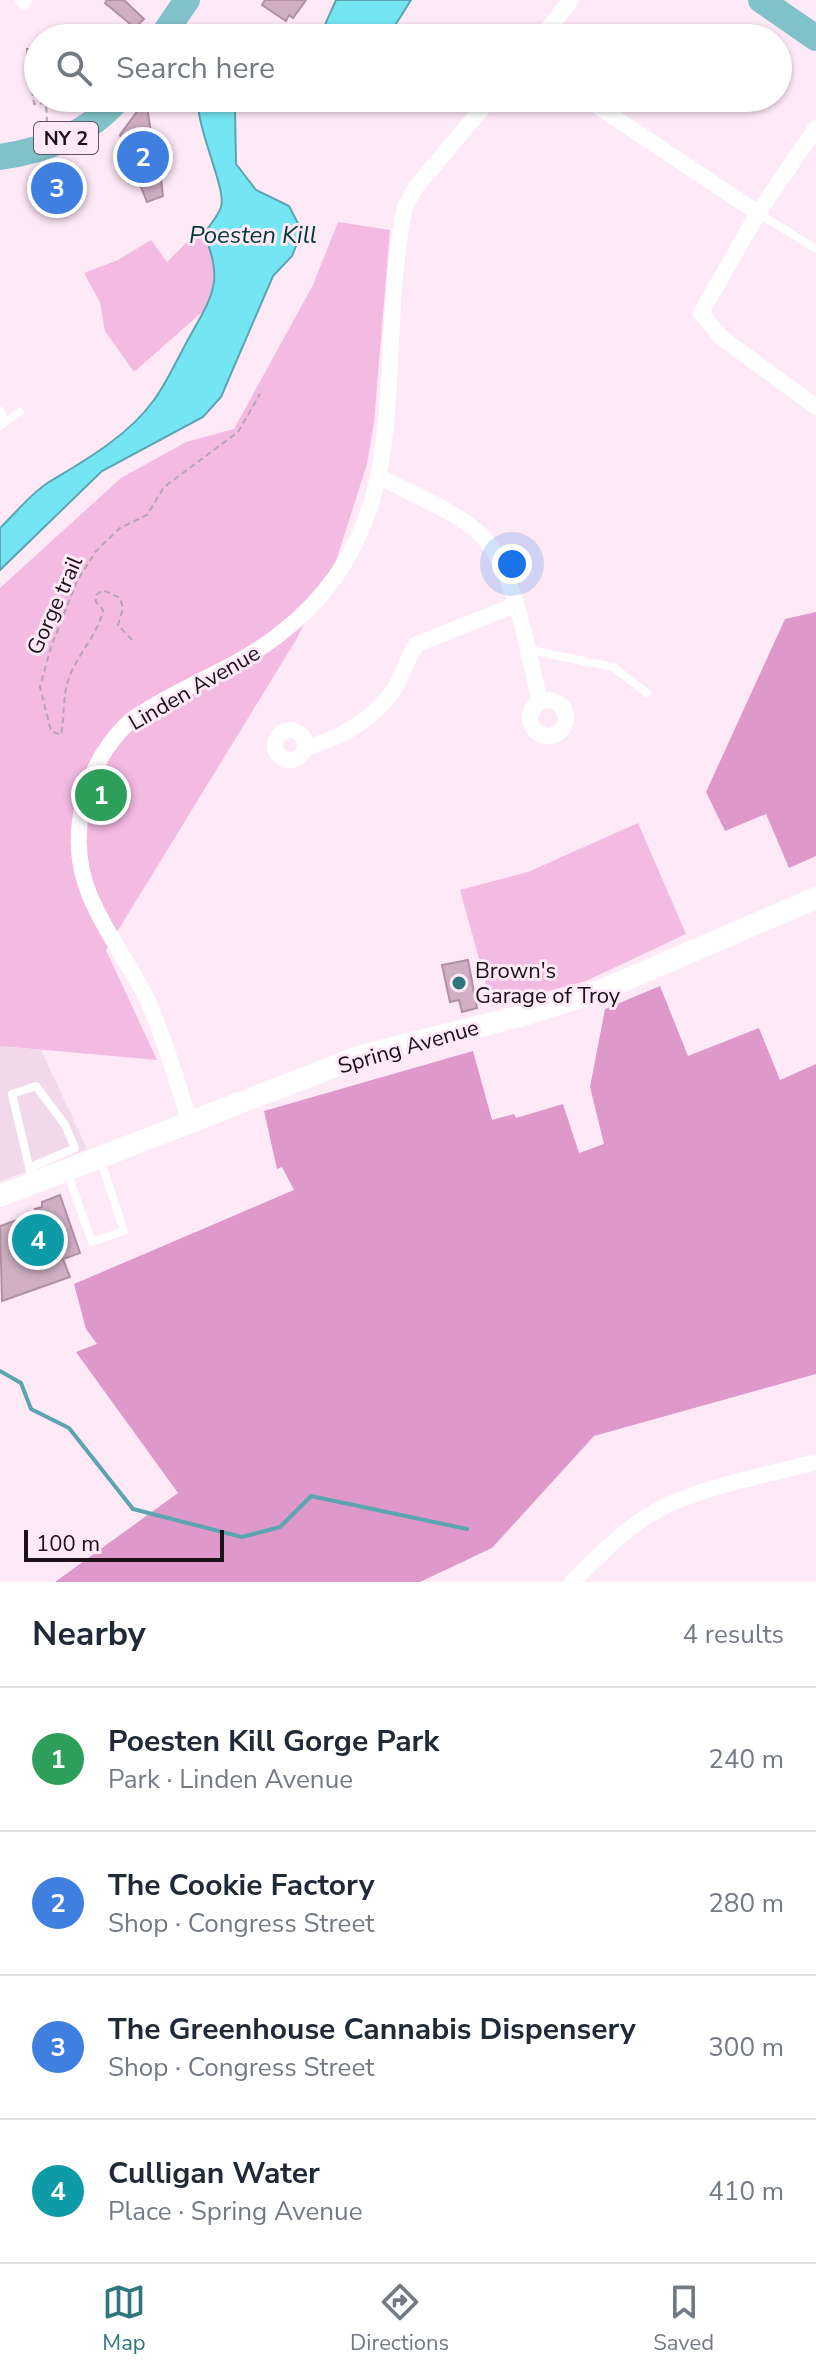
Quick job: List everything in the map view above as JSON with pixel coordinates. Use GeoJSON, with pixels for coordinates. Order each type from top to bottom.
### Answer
{"type":"FeatureCollection","features":[{"type":"Feature","properties":{"kind":"main road"},"geometry":{"type":"LineString","coordinates":[[171,24],[187,0]]}},
{"type":"Feature","properties":{"kind":"main road"},"geometry":{"type":"LineString","coordinates":[[761,0],[816,38]]}},
{"type":"Feature","properties":{"kind":"main road","name":"NY 2"},"geometry":{"type":"LineString","coordinates":[[0,157],[51,145],[87,129],[105,112]]}},
{"type":"Feature","properties":{"kind":"street"},"geometry":{"type":"LineString","coordinates":[[552,24],[571,0]]}},
{"type":"Feature","properties":{"kind":"street","name":"Linden Avenue"},"geometry":{"type":"LineString","coordinates":[[190,1121],[144,994],[90,896],[81,848],[86,789],[100,757],[130,721],[252,656],[327,592],[364,530],[380,477],[405,207],[416,187],[479,112]]}},
{"type":"Feature","properties":{"kind":"street"},"geometry":{"type":"LineString","coordinates":[[606,112],[758,213]]}},
{"type":"Feature","properties":{"kind":"street"},"geometry":{"type":"LineString","coordinates":[[816,128],[758,213],[702,307],[703,318],[722,338],[816,407]]}},
{"type":"Feature","properties":{"kind":"street"},"geometry":{"type":"LineString","coordinates":[[380,477],[479,533],[498,561],[515,605],[540,702]]}},
{"type":"Feature","properties":{"kind":"street"},"geometry":{"type":"LineString","coordinates":[[305,748],[327,742],[367,718],[395,688],[417,644],[515,605]]}},
{"type":"Feature","properties":{"kind":"street","name":"Spring Avenue"},"geometry":{"type":"LineString","coordinates":[[0,1196],[31,1176],[190,1121],[361,1056],[524,1015],[600,991],[816,898]]}},
{"type":"Feature","properties":{"kind":"street"},"geometry":{"type":"LineString","coordinates":[[572,1582],[623,1533],[655,1512],[714,1490],[816,1462]]}},
{"type":"Feature","properties":{"kind":"lane"},"geometry":{"type":"LineString","coordinates":[[758,213],[816,249]]}},
{"type":"Feature","properties":{"kind":"lane"},"geometry":{"type":"LineString","coordinates":[[0,411],[2,424],[20,412]]}},
{"type":"Feature","properties":{"kind":"lane"},"geometry":{"type":"LineString","coordinates":[[527,650],[613,667],[647,693]]}},
{"type":"Feature","properties":{"kind":"lane"},"geometry":{"type":"LineString","coordinates":[[31,1176],[12,1094],[36,1086],[65,1125],[81,1160],[124,1231],[92,1242],[81,1160]]}},
{"type":"Feature","properties":{"kind":"path"},"geometry":{"type":"LineString","coordinates":[[47,112],[48,132]]}},
{"type":"Feature","properties":{"kind":"path","name":"Gorge trail"},"geometry":{"type":"LineString","coordinates":[[132,640],[118,625],[123,608],[120,598],[103,590],[96,595],[96,602],[103,610],[102,618],[77,656],[63,694],[65,715],[61,735],[51,731],[40,687],[44,668],[77,581],[96,551],[120,528],[147,515],[164,487],[238,432],[260,394]]}},
{"type":"Feature","properties":{"kind":"shaded area"},"geometry":{"type":"Polygon","coordinates":[[[338,222],[390,230],[374,423],[367,464],[336,561],[296,640],[106,950],[157,1060],[0,1046],[0,588],[121,478],[186,442],[234,429],[313,285],[338,222]]]}},
{"type":"Feature","properties":{"kind":"shaded area"},"geometry":{"type":"Polygon","coordinates":[[[201,228],[225,292],[134,372],[105,331],[100,302],[84,273],[118,260],[151,240],[167,262],[201,228]]]}},
{"type":"Feature","properties":{"kind":"shaded area"},"geometry":{"type":"Polygon","coordinates":[[[816,612],[816,856],[789,868],[766,814],[725,831],[706,792],[785,619],[816,612]]]}},
{"type":"Feature","properties":{"kind":"shaded area"},"geometry":{"type":"Polygon","coordinates":[[[638,823],[686,934],[586,981],[492,1006],[460,890],[528,872],[638,823]]]}},
{"type":"Feature","properties":{"kind":"shaded area"},"geometry":{"type":"Polygon","coordinates":[[[660,986],[688,1056],[759,1028],[780,1080],[816,1064],[816,1374],[594,1436],[492,1548],[420,1582],[55,1582],[178,1493],[76,1352],[97,1344],[86,1329],[74,1284],[294,1190],[282,1167],[277,1169],[264,1111],[473,1051],[492,1120],[514,1114],[516,1118],[563,1104],[579,1153],[604,1144],[590,1087],[605,1009],[660,986]]]}},
{"type":"Feature","properties":{"kind":"shaded area"},"geometry":{"type":"Polygon","coordinates":[[[0,1046],[41,1050],[87,1149],[0,1181],[0,1046]]]}},
{"type":"Feature","properties":{"kind":"water"},"geometry":{"type":"Polygon","coordinates":[[[336,0],[411,0],[396,24],[325,24],[336,0]]]}},
{"type":"Feature","properties":{"kind":"water","name":"Poesten Kill"},"geometry":{"type":"Polygon","coordinates":[[[199,112],[235,112],[236,164],[256,190],[289,206],[302,231],[292,256],[273,276],[221,397],[203,417],[102,471],[0,570],[0,528],[42,487],[106,446],[144,413],[164,385],[205,309],[214,276],[204,234],[220,210],[222,198],[199,112]]]}},
{"type":"Feature","properties":{"kind":"building"},"geometry":{"type":"Polygon","coordinates":[[[107,0],[124,0],[144,19],[139,24],[130,24],[105,3],[107,0]]]}},
{"type":"Feature","properties":{"kind":"building"},"geometry":{"type":"Polygon","coordinates":[[[265,0],[306,0],[293,18],[289,15],[286,21],[262,5],[265,0]]]}},
{"type":"Feature","properties":{"kind":"building"},"geometry":{"type":"Polygon","coordinates":[[[137,112],[148,112],[151,133],[156,133],[163,196],[147,202],[120,135],[137,112]]]}},
{"type":"Feature","properties":{"kind":"building"},"geometry":{"type":"Polygon","coordinates":[[[66,165],[79,185],[67,192],[71,198],[47,210],[38,195],[44,177],[66,165]]]}},
{"type":"Feature","properties":{"kind":"building","name":"Brown's Garage of Troy"},"geometry":{"type":"Polygon","coordinates":[[[468,960],[477,1008],[462,1012],[459,1000],[450,1002],[442,965],[468,960]]]}},
{"type":"Feature","properties":{"kind":"building"},"geometry":{"type":"Polygon","coordinates":[[[60,1195],[80,1253],[63,1259],[70,1277],[2,1301],[0,1226],[37,1213],[35,1209],[42,1207],[42,1202],[60,1195]]]}},
{"type":"Feature","properties":{"kind":"waterway"},"geometry":{"type":"LineString","coordinates":[[0,1371],[21,1383],[31,1409],[69,1428],[133,1509],[242,1537],[280,1527],[311,1496],[467,1529]]}},
{"type":"Feature","properties":{"kind":"place","name":"The Cookie Factory"},"geometry":{"type":"Point","coordinates":[143,157]}},
{"type":"Feature","properties":{"kind":"place","name":"The Greenhouse Cannabis Dispensery"},"geometry":{"type":"Point","coordinates":[57,188]}},
{"type":"Feature","properties":{"kind":"place","name":"Poesten Kill Gorge Park"},"geometry":{"type":"Point","coordinates":[101,795]}},
{"type":"Feature","properties":{"kind":"place","name":"Brown's Garage of Troy"},"geometry":{"type":"Point","coordinates":[459,983]}},
{"type":"Feature","properties":{"kind":"place","name":"Culligan Water"},"geometry":{"type":"Point","coordinates":[38,1240]}}]}
